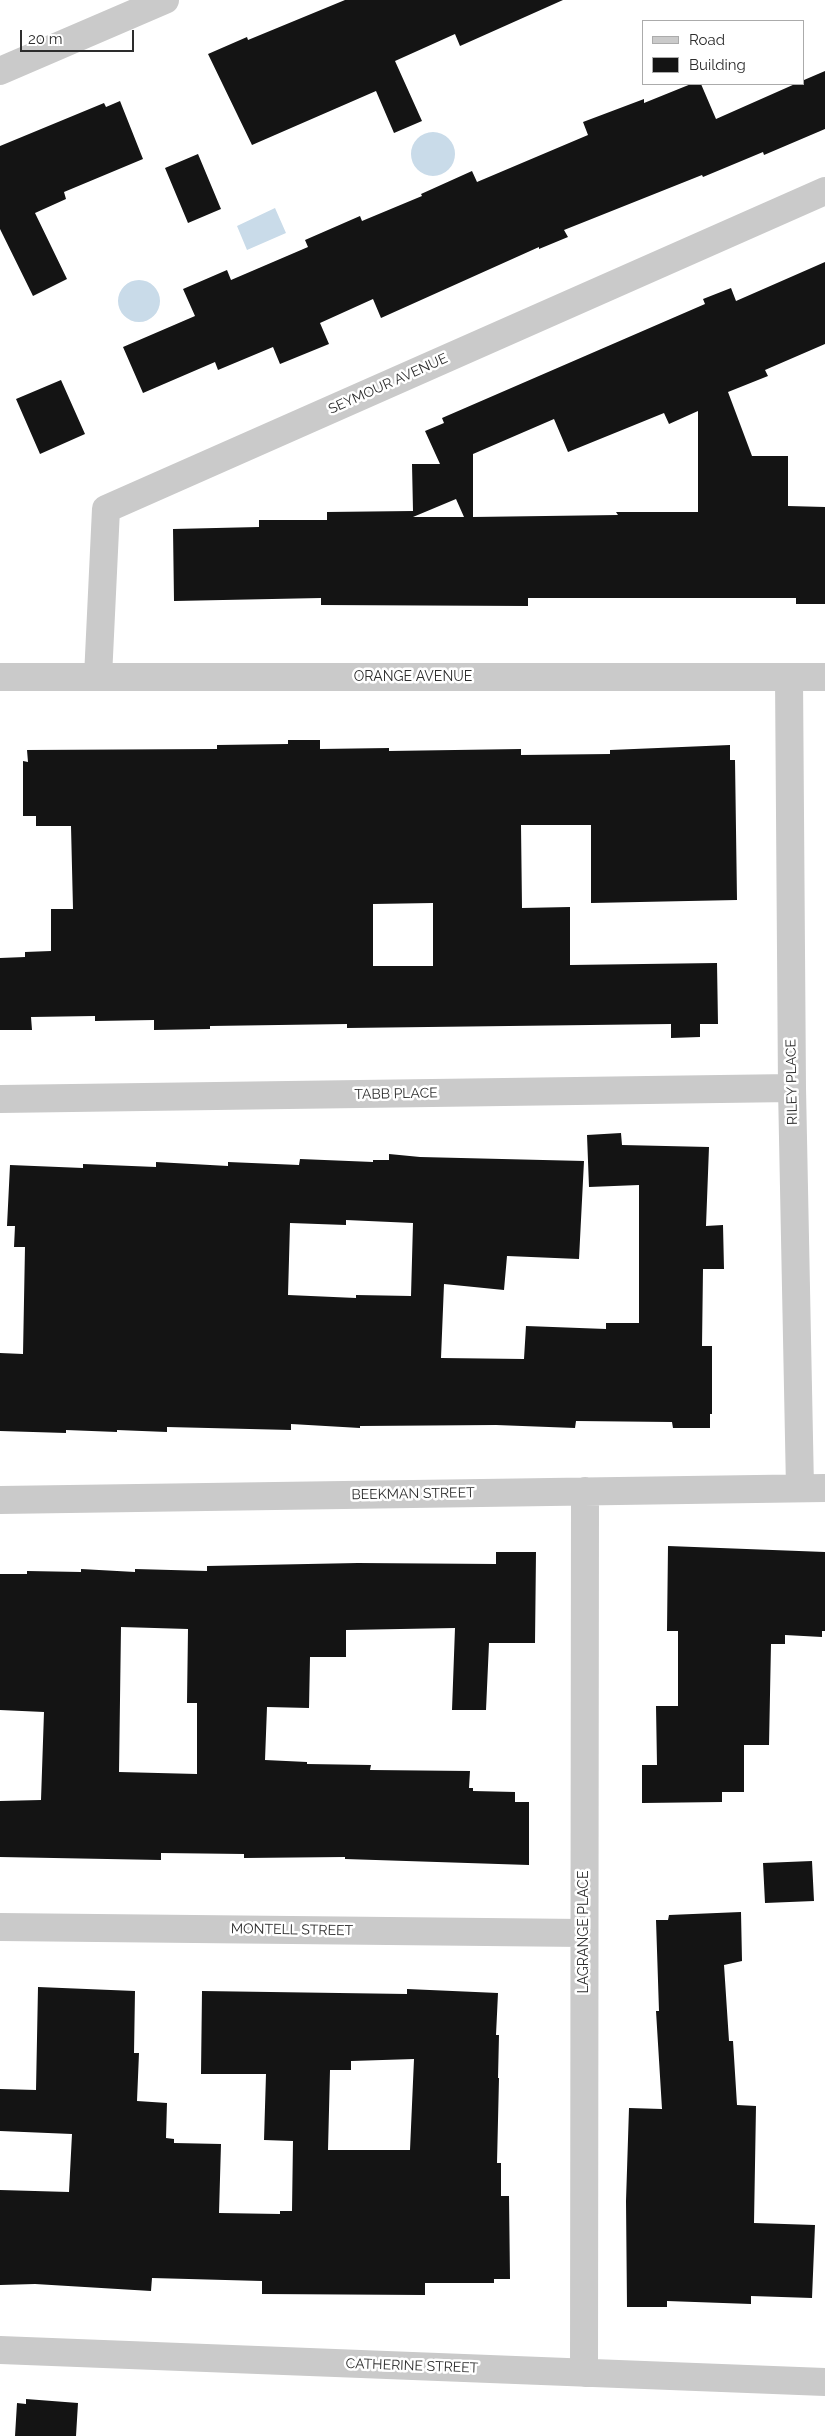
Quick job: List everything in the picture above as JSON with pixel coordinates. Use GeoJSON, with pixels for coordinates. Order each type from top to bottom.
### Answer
{"type":"FeatureCollection","features":[{"type":"Feature","properties":{"kind":"street"},"geometry":{"type":"LineString","coordinates":[[0,71],[164,0]]}},
{"type":"Feature","properties":{"kind":"street","name":"SEYMOUR AVENUE"},"geometry":{"type":"LineString","coordinates":[[98,677],[106,509],[825,191]]}},
{"type":"Feature","properties":{"kind":"street","name":"ORANGE AVENUE"},"geometry":{"type":"LineString","coordinates":[[0,677],[825,677]]}},
{"type":"Feature","properties":{"kind":"street","name":"RILEY PLACE"},"geometry":{"type":"LineString","coordinates":[[789,677],[792,1088],[812,1488]]}},
{"type":"Feature","properties":{"kind":"street","name":"TABB PLACE"},"geometry":{"type":"LineString","coordinates":[[0,1099],[792,1088]]}},
{"type":"Feature","properties":{"kind":"street","name":"BEEKMAN STREET"},"geometry":{"type":"LineString","coordinates":[[0,1500],[812,1488]]}},
{"type":"Feature","properties":{"kind":"street","name":"LAGRANGE PLACE"},"geometry":{"type":"LineString","coordinates":[[584,2373],[585,1491]]}},
{"type":"Feature","properties":{"kind":"street","name":"MONTELL STREET"},"geometry":{"type":"LineString","coordinates":[[0,1927],[583,1934]]}},
{"type":"Feature","properties":{"kind":"street","name":"CATHERINE STREET"},"geometry":{"type":"LineString","coordinates":[[0,2350],[825,2382]]}},
{"type":"Feature","properties":{"kind":"water"},"geometry":{"type":"Polygon","coordinates":[[[433,132],[445,136],[451,142],[455,154],[451,166],[445,172],[433,176],[421,172],[415,166],[411,154],[415,142],[421,136],[433,132]]]}},
{"type":"Feature","properties":{"kind":"water"},"geometry":{"type":"Polygon","coordinates":[[[275,208],[286,233],[247,250],[237,226],[275,208]]]}},
{"type":"Feature","properties":{"kind":"water"},"geometry":{"type":"Polygon","coordinates":[[[143,280],[151,283],[157,289],[160,301],[157,313],[151,319],[135,322],[127,319],[121,313],[118,297],[121,289],[127,283],[143,280]]]}},
{"type":"Feature","properties":{"kind":"building"},"geometry":{"type":"Polygon","coordinates":[[[345,0],[563,0],[460,46],[455,34],[395,61],[422,121],[394,133],[376,91],[252,145],[208,54],[247,37],[248,40],[345,0]]]}},
{"type":"Feature","properties":{"kind":"building"},"geometry":{"type":"Polygon","coordinates":[[[825,71],[825,129],[764,155],[763,152],[564,230],[568,237],[539,249],[539,247],[381,318],[373,299],[320,323],[329,344],[280,364],[273,347],[218,370],[215,362],[143,393],[123,347],[195,316],[183,289],[227,270],[231,280],[308,247],[305,240],[360,216],[362,221],[422,196],[421,194],[472,171],[477,182],[588,135],[583,122],[644,99],[644,103],[689,85],[701,85],[716,119],[793,85],[805,85],[805,80],[825,71]]]}},
{"type":"Feature","properties":{"kind":"building"},"geometry":{"type":"Polygon","coordinates":[[[120,101],[143,159],[64,192],[66,199],[35,213],[67,279],[33,296],[0,229],[0,146],[104,103],[106,107],[120,101]]]}},
{"type":"Feature","properties":{"kind":"building"},"geometry":{"type":"Polygon","coordinates":[[[198,154],[221,209],[188,223],[165,168],[198,154]]]}},
{"type":"Feature","properties":{"kind":"building"},"geometry":{"type":"Polygon","coordinates":[[[825,262],[825,344],[765,370],[768,376],[728,392],[752,456],[788,456],[788,506],[825,507],[825,604],[796,604],[796,598],[528,598],[528,606],[321,605],[321,598],[174,601],[173,529],[259,527],[259,520],[327,520],[327,512],[413,511],[412,464],[440,464],[425,431],[444,423],[442,418],[705,304],[703,299],[731,288],[736,301],[825,262]],[[698,411],[669,424],[664,413],[568,452],[554,419],[473,454],[473,517],[618,515],[616,512],[698,512],[698,411]],[[456,499],[413,517],[464,517],[456,499]]]}},
{"type":"Feature","properties":{"kind":"building"},"geometry":{"type":"Polygon","coordinates":[[[61,380],[85,434],[40,454],[16,399],[61,380]]]}},
{"type":"Feature","properties":{"kind":"building"},"geometry":{"type":"Polygon","coordinates":[[[288,740],[320,740],[320,749],[389,748],[389,751],[521,749],[521,755],[610,754],[610,750],[730,745],[730,760],[735,760],[737,900],[591,903],[591,825],[521,825],[522,908],[570,907],[570,965],[717,963],[718,1024],[700,1024],[700,1037],[671,1038],[671,1024],[347,1028],[347,1024],[210,1026],[210,1029],[154,1030],[154,1020],[95,1021],[95,1016],[31,1017],[32,1030],[0,1030],[0,958],[25,957],[25,952],[51,951],[51,909],[73,909],[71,826],[36,826],[36,816],[23,816],[23,761],[28,762],[27,750],[217,749],[217,745],[288,744],[288,740]],[[433,903],[373,904],[373,966],[433,966],[433,903]]]}},
{"type":"Feature","properties":{"kind":"building"},"geometry":{"type":"Polygon","coordinates":[[[621,1133],[622,1145],[709,1147],[706,1226],[723,1225],[724,1269],[703,1269],[702,1346],[712,1346],[712,1414],[710,1414],[710,1428],[673,1428],[672,1422],[576,1421],[575,1428],[496,1425],[360,1426],[360,1428],[291,1424],[291,1430],[167,1427],[167,1432],[117,1430],[117,1432],[66,1430],[66,1433],[0,1431],[0,1353],[23,1354],[25,1247],[14,1247],[15,1226],[7,1226],[10,1165],[83,1168],[83,1164],[156,1167],[156,1162],[228,1166],[228,1162],[299,1165],[300,1159],[373,1162],[373,1160],[389,1160],[389,1154],[420,1157],[584,1161],[579,1259],[507,1256],[504,1290],[444,1284],[441,1358],[524,1359],[526,1326],[606,1329],[606,1323],[639,1323],[639,1185],[589,1187],[587,1135],[621,1133]],[[346,1220],[346,1225],[290,1223],[288,1295],[356,1298],[356,1295],[411,1296],[413,1223],[346,1220]]]}},
{"type":"Feature","properties":{"kind":"building"},"geometry":{"type":"Polygon","coordinates":[[[668,1546],[825,1552],[825,1631],[822,1631],[822,1637],[785,1635],[785,1644],[771,1644],[769,1745],[744,1745],[744,1792],[722,1792],[722,1802],[642,1803],[642,1765],[657,1765],[656,1706],[678,1706],[678,1631],[667,1631],[668,1546]]]}},
{"type":"Feature","properties":{"kind":"building"},"geometry":{"type":"Polygon","coordinates":[[[496,1552],[536,1552],[535,1643],[489,1643],[486,1710],[452,1710],[455,1628],[346,1630],[346,1657],[310,1657],[309,1708],[267,1707],[265,1760],[307,1762],[307,1764],[371,1765],[370,1770],[470,1771],[469,1788],[473,1788],[473,1791],[515,1792],[515,1802],[529,1802],[529,1865],[345,1859],[345,1857],[244,1858],[244,1854],[161,1853],[161,1860],[0,1857],[0,1801],[41,1800],[44,1712],[0,1710],[0,1574],[27,1574],[27,1571],[81,1572],[81,1569],[135,1572],[135,1569],[207,1571],[207,1566],[358,1563],[496,1564],[496,1552]],[[121,1627],[119,1772],[197,1774],[197,1703],[187,1703],[188,1629],[121,1627]]]}},
{"type":"Feature","properties":{"kind":"building"},"geometry":{"type":"Polygon","coordinates":[[[812,1861],[814,1901],[765,1903],[763,1863],[812,1861]]]}},
{"type":"Feature","properties":{"kind":"building"},"geometry":{"type":"Polygon","coordinates":[[[741,1912],[742,1961],[724,1965],[729,2041],[733,2041],[737,2105],[756,2106],[754,2223],[815,2225],[812,2298],[751,2296],[751,2304],[667,2301],[667,2307],[627,2307],[626,2201],[629,2108],[662,2109],[656,2011],[659,2011],[656,1920],[668,1920],[669,1915],[741,1912]]]}},
{"type":"Feature","properties":{"kind":"building"},"geometry":{"type":"Polygon","coordinates":[[[38,1987],[135,1991],[134,2053],[139,2053],[137,2101],[167,2103],[166,2138],[174,2139],[174,2143],[221,2144],[219,2213],[280,2214],[280,2211],[292,2211],[293,2141],[264,2140],[266,2074],[201,2074],[202,1991],[407,1994],[407,1989],[498,1993],[496,2035],[499,2035],[497,2163],[501,2163],[501,2196],[509,2196],[510,2279],[494,2279],[494,2283],[425,2283],[425,2295],[262,2294],[262,2281],[152,2278],[151,2291],[35,2284],[0,2285],[0,2190],[69,2192],[72,2134],[0,2131],[0,2089],[36,2090],[38,1987]],[[414,2059],[351,2061],[351,2070],[330,2070],[328,2150],[410,2150],[414,2059]]]}},
{"type":"Feature","properties":{"kind":"building"},"geometry":{"type":"Polygon","coordinates":[[[26,2399],[78,2403],[76,2436],[15,2436],[17,2403],[26,2404],[26,2399]]]}}]}
